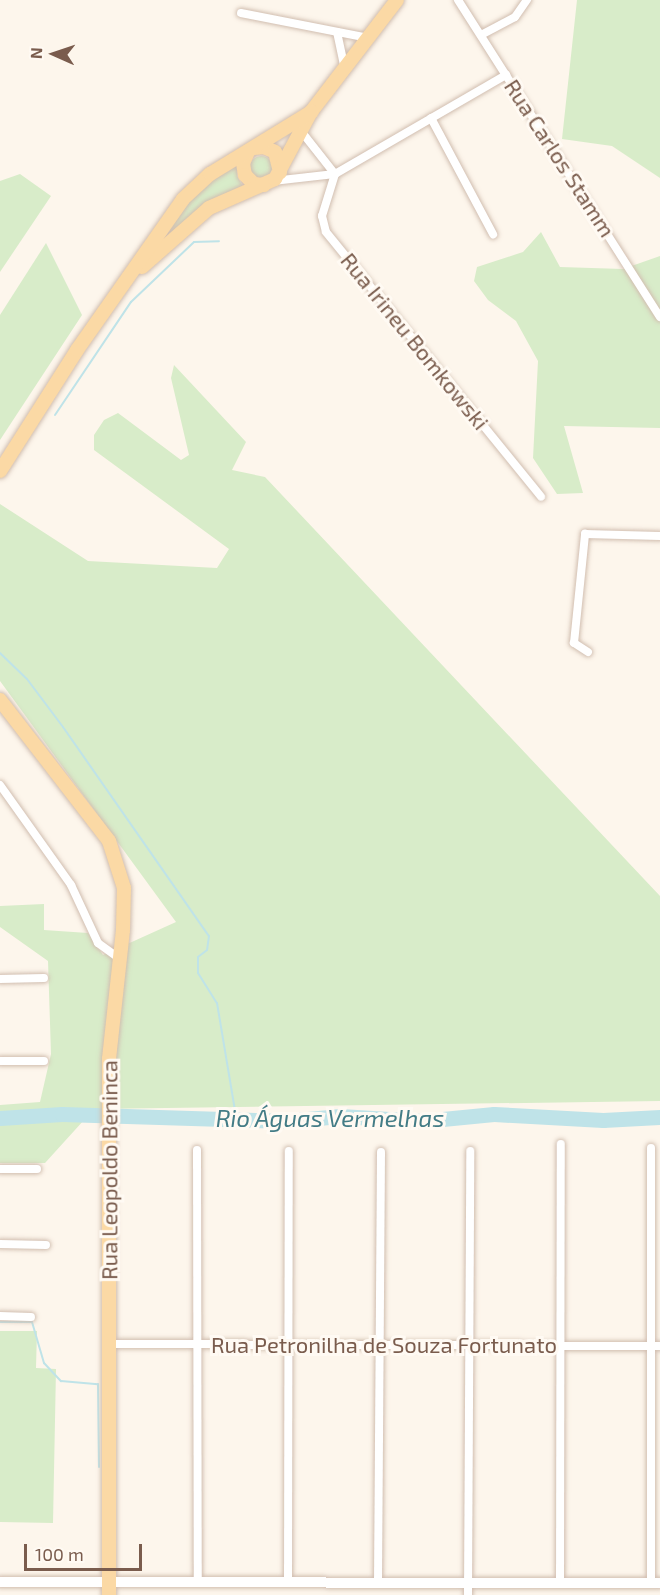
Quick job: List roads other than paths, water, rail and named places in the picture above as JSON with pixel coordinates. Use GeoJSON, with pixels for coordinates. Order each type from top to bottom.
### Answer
{"type":"FeatureCollection","features":[{"type":"Feature","properties":{"kind":"main road"},"geometry":{"type":"LineString","coordinates":[[123,284],[209,208],[273,179],[311,112],[397,0]]}},
{"type":"Feature","properties":{"kind":"main road"},"geometry":{"type":"LineString","coordinates":[[0,471],[123,284],[183,199],[210,174],[311,112]]}},
{"type":"Feature","properties":{"kind":"main road"},"geometry":{"type":"LineString","coordinates":[[264,147],[275,152],[273,179],[254,183],[245,175],[243,163],[250,150],[264,147]]}},
{"type":"Feature","properties":{"kind":"main road","name":"Rua Leopoldo Beninca"},"geometry":{"type":"LineString","coordinates":[[0,700],[100,827],[116,854],[125,901],[110,1034],[110,1588]]}},
{"type":"Feature","properties":{"kind":"street","name":"Rua Carlos Stamm"},"geometry":{"type":"LineString","coordinates":[[458,0],[660,317]]}},
{"type":"Feature","properties":{"kind":"street"},"geometry":{"type":"LineString","coordinates":[[481,35],[514,17],[527,0]]}},
{"type":"Feature","properties":{"kind":"street"},"geometry":{"type":"LineString","coordinates":[[241,13],[369,38]]}},
{"type":"Feature","properties":{"kind":"street"},"geometry":{"type":"LineString","coordinates":[[337,32],[345,70]]}},
{"type":"Feature","properties":{"kind":"street"},"geometry":{"type":"LineString","coordinates":[[273,179],[335,174],[506,75]]}},
{"type":"Feature","properties":{"kind":"street"},"geometry":{"type":"LineString","coordinates":[[432,118],[493,234]]}},
{"type":"Feature","properties":{"kind":"street"},"geometry":{"type":"LineString","coordinates":[[301,131],[335,174]]}},
{"type":"Feature","properties":{"kind":"street","name":"Rua Irineu Bomkowski"},"geometry":{"type":"LineString","coordinates":[[335,174],[322,216],[326,232],[542,497]]}},
{"type":"Feature","properties":{"kind":"street"},"geometry":{"type":"LineString","coordinates":[[588,652],[574,643],[585,534],[660,537]]}},
{"type":"Feature","properties":{"kind":"street"},"geometry":{"type":"LineString","coordinates":[[0,785],[71,885],[98,943],[119,958]]}},
{"type":"Feature","properties":{"kind":"street"},"geometry":{"type":"LineString","coordinates":[[0,979],[44,978]]}},
{"type":"Feature","properties":{"kind":"street"},"geometry":{"type":"LineString","coordinates":[[0,1061],[44,1061]]}},
{"type":"Feature","properties":{"kind":"street"},"geometry":{"type":"LineString","coordinates":[[561,1144],[561,1583]]}},
{"type":"Feature","properties":{"kind":"street"},"geometry":{"type":"LineString","coordinates":[[0,1582],[110,1588],[198,1581],[656,1583],[656,1346],[651,1148]]}},
{"type":"Feature","properties":{"kind":"street"},"geometry":{"type":"LineString","coordinates":[[197,1150],[198,1581]]}},
{"type":"Feature","properties":{"kind":"street"},"geometry":{"type":"LineString","coordinates":[[288,1582],[289,1151]]}},
{"type":"Feature","properties":{"kind":"street"},"geometry":{"type":"LineString","coordinates":[[468,1595],[470,1151]]}},
{"type":"Feature","properties":{"kind":"street"},"geometry":{"type":"LineString","coordinates":[[378,1582],[381,1152]]}},
{"type":"Feature","properties":{"kind":"street"},"geometry":{"type":"LineString","coordinates":[[0,1169],[37,1169]]}},
{"type":"Feature","properties":{"kind":"street"},"geometry":{"type":"LineString","coordinates":[[0,1244],[46,1245]]}},
{"type":"Feature","properties":{"kind":"street"},"geometry":{"type":"LineString","coordinates":[[0,1316],[32,1317]]}},
{"type":"Feature","properties":{"kind":"street","name":"Rua Petronilha de Souza Fortunato"},"geometry":{"type":"LineString","coordinates":[[109,1344],[656,1346]]}},
{"type":"Feature","properties":{"kind":"waterway"},"geometry":{"type":"LineString","coordinates":[[55,415],[131,302],[194,242],[219,241]]}},
{"type":"Feature","properties":{"kind":"waterway"},"geometry":{"type":"LineString","coordinates":[[0,653],[27,679],[63,727],[209,936],[207,950],[198,957],[198,973],[217,1003],[235,1111],[241,1118]]}},
{"type":"Feature","properties":{"kind":"waterway","name":"Rio Águas Vermelhas"},"geometry":{"type":"LineString","coordinates":[[0,1118],[62,1114],[286,1121],[340,1116],[422,1121],[494,1114],[603,1120],[660,1117]]}},
{"type":"Feature","properties":{"kind":"waterway"},"geometry":{"type":"LineString","coordinates":[[0,1322],[32,1322],[44,1363],[61,1381],[98,1384],[99,1467]]}}]}
